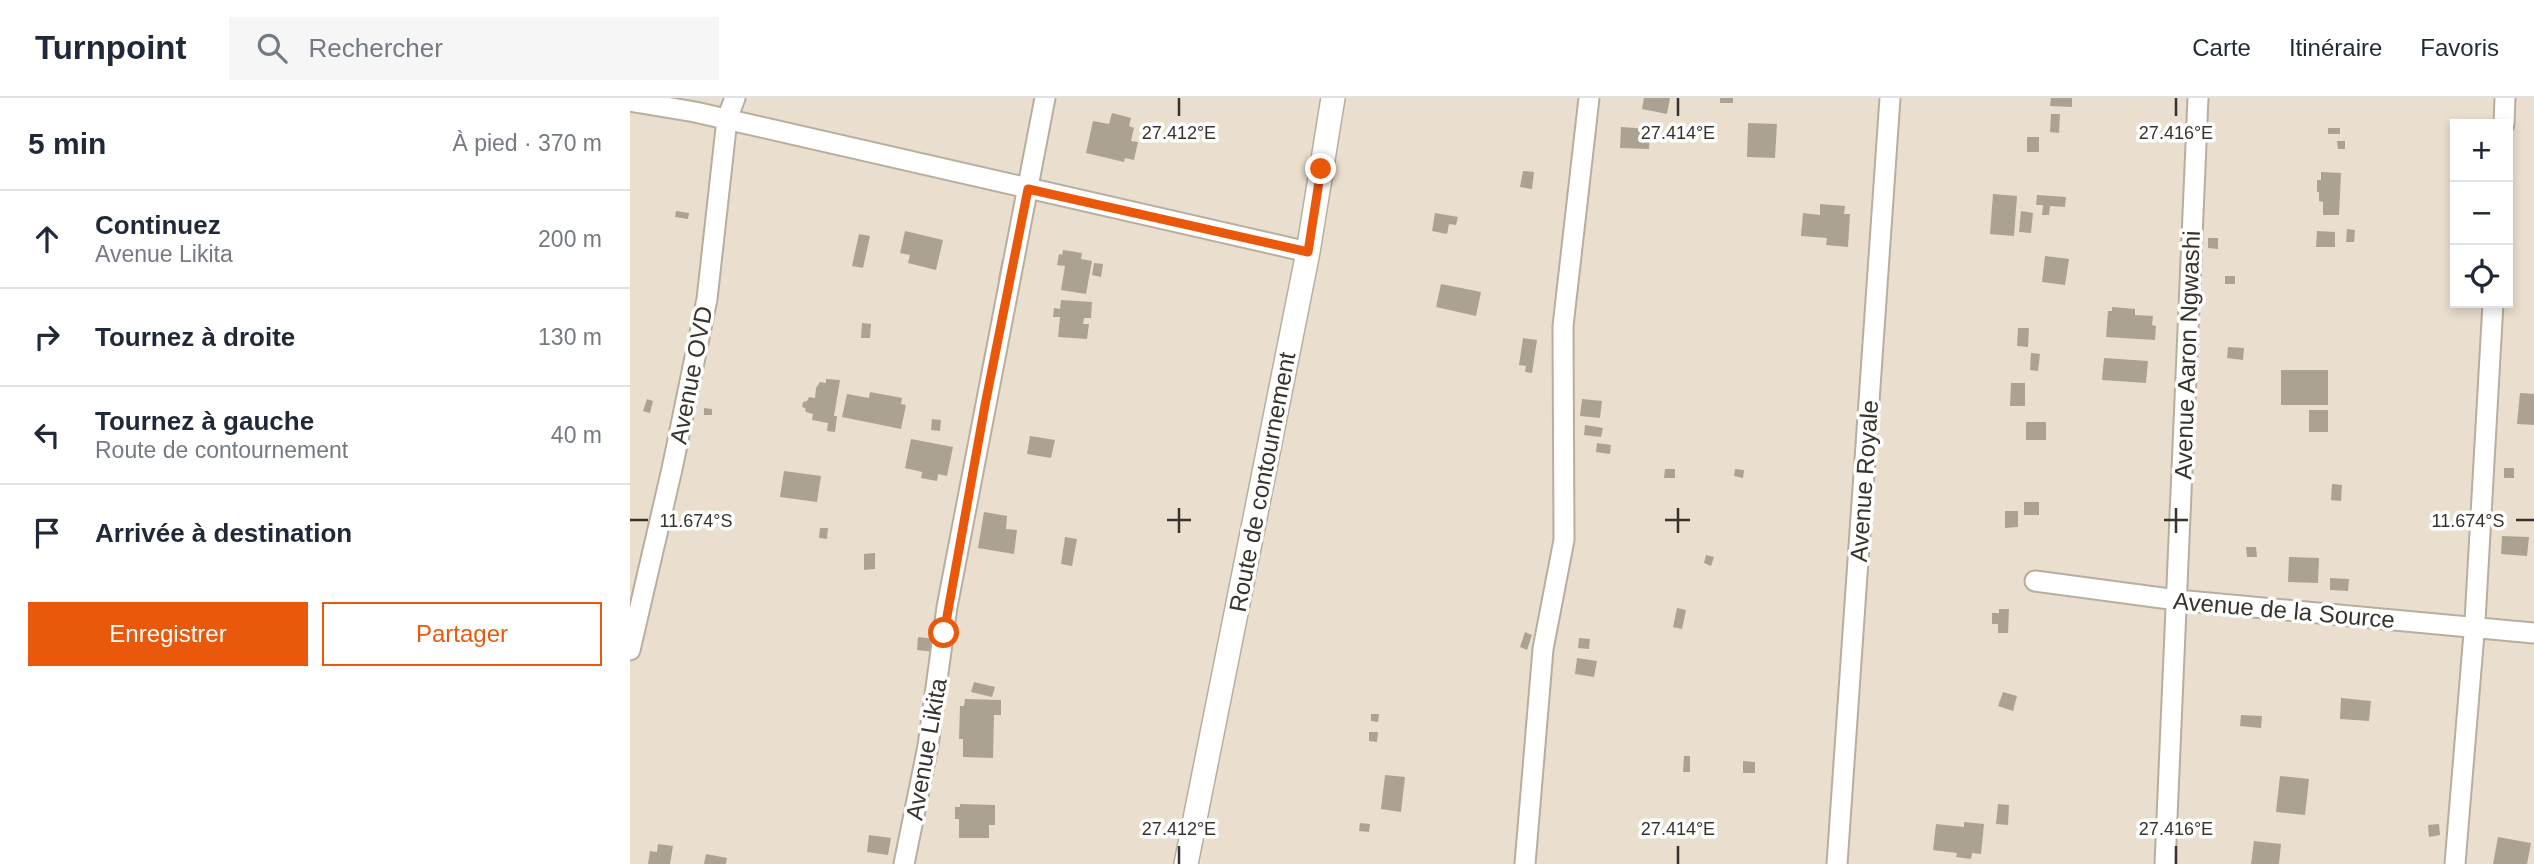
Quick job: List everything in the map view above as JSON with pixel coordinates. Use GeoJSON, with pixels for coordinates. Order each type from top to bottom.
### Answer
{"type":"FeatureCollection","features":[{"type":"Feature","properties":{"kind":"street","name":"Avenue OVD"},"geometry":{"type":"LineString","coordinates":[[630,650],[672,469],[707,299],[727,119],[735,98]]}},
{"type":"Feature","properties":{"kind":"street","name":"Avenue Likita"},"geometry":{"type":"LineString","coordinates":[[904,864],[928,746],[952,580],[1045,98]]}},
{"type":"Feature","properties":{"kind":"street","name":"Route de contournement"},"geometry":{"type":"LineString","coordinates":[[1186,864],[1308,252],[1333,98]]}},
{"type":"Feature","properties":{"kind":"street"},"geometry":{"type":"LineString","coordinates":[[1525,864],[1543,649],[1564,540],[1563,326],[1589,98]]}},
{"type":"Feature","properties":{"kind":"street","name":"Avenue Royale"},"geometry":{"type":"LineString","coordinates":[[1836,864],[1890,98]]}},
{"type":"Feature","properties":{"kind":"street","name":"Avenue Aaron Ngwashi"},"geometry":{"type":"LineString","coordinates":[[2165,864],[2198,98]]}},
{"type":"Feature","properties":{"kind":"street"},"geometry":{"type":"LineString","coordinates":[[2504,119],[2505,98]]}},
{"type":"Feature","properties":{"kind":"street"},"geometry":{"type":"LineString","coordinates":[[630,101],[727,119],[1308,252]]}},
{"type":"Feature","properties":{"kind":"street"},"geometry":{"type":"LineString","coordinates":[[2455,864],[2474,628],[2493,308]]}},
{"type":"Feature","properties":{"kind":"street","name":"Avenue de la Source"},"geometry":{"type":"LineString","coordinates":[[2035,581],[2177,600],[2534,633]]}},
{"type":"Feature","properties":{"kind":"building"},"geometry":{"type":"Polygon","coordinates":[[[1644,98],[1670,98],[1667,114],[1642,109],[1644,98]]]}},
{"type":"Feature","properties":{"kind":"building"},"geometry":{"type":"Polygon","coordinates":[[[1720,98],[1733,98],[1733,103],[1720,103],[1720,98]]]}},
{"type":"Feature","properties":{"kind":"building"},"geometry":{"type":"Polygon","coordinates":[[[2051,98],[2072,98],[2072,107],[2050,106],[2051,98]]]}},
{"type":"Feature","properties":{"kind":"building"},"geometry":{"type":"Polygon","coordinates":[[[1112,113],[1131,118],[1129,126],[1134,128],[1131,141],[1138,142],[1134,160],[1125,158],[1124,162],[1086,153],[1093,121],[1109,124],[1112,113]]]}},
{"type":"Feature","properties":{"kind":"building"},"geometry":{"type":"Polygon","coordinates":[[[2051,114],[2060,114],[2059,133],[2050,132],[2051,114]]]}},
{"type":"Feature","properties":{"kind":"building"},"geometry":{"type":"Polygon","coordinates":[[[1748,123],[1777,124],[1775,158],[1747,157],[1748,123]]]}},
{"type":"Feature","properties":{"kind":"building"},"geometry":{"type":"Polygon","coordinates":[[[1621,127],[1650,129],[1649,149],[1620,148],[1621,127]]]}},
{"type":"Feature","properties":{"kind":"building"},"geometry":{"type":"Polygon","coordinates":[[[2328,128],[2340,128],[2340,134],[2328,134],[2328,128]]]}},
{"type":"Feature","properties":{"kind":"building"},"geometry":{"type":"Polygon","coordinates":[[[2027,137],[2039,137],[2039,152],[2027,152],[2027,137]]]}},
{"type":"Feature","properties":{"kind":"building"},"geometry":{"type":"Polygon","coordinates":[[[2337,141],[2345,141],[2345,149],[2338,149],[2337,141]]]}},
{"type":"Feature","properties":{"kind":"building"},"geometry":{"type":"Polygon","coordinates":[[[1523,171],[1534,172],[1532,189],[1520,187],[1523,171]]]}},
{"type":"Feature","properties":{"kind":"building"},"geometry":{"type":"Polygon","coordinates":[[[2321,172],[2341,173],[2339,215],[2323,215],[2323,202],[2319,201],[2317,192],[2317,180],[2321,180],[2321,172]]]}},
{"type":"Feature","properties":{"kind":"building"},"geometry":{"type":"Polygon","coordinates":[[[1993,194],[2017,196],[2014,236],[1990,234],[1993,194]]]}},
{"type":"Feature","properties":{"kind":"building"},"geometry":{"type":"Polygon","coordinates":[[[2037,195],[2066,197],[2065,207],[2050,206],[2049,215],[2042,215],[2043,205],[2036,205],[2037,195]]]}},
{"type":"Feature","properties":{"kind":"building"},"geometry":{"type":"Polygon","coordinates":[[[1820,204],[1845,206],[1844,214],[1850,214],[1848,247],[1826,245],[1827,238],[1801,236],[1803,213],[1820,215],[1820,204]]]}},
{"type":"Feature","properties":{"kind":"building"},"geometry":{"type":"Polygon","coordinates":[[[676,211],[689,213],[688,219],[675,217],[676,211]]]}},
{"type":"Feature","properties":{"kind":"building"},"geometry":{"type":"Polygon","coordinates":[[[2021,211],[2033,213],[2031,233],[2019,232],[2021,211]]]}},
{"type":"Feature","properties":{"kind":"building"},"geometry":{"type":"Polygon","coordinates":[[[1435,213],[1458,217],[1456,225],[1449,224],[1447,234],[1432,231],[1435,213]]]}},
{"type":"Feature","properties":{"kind":"building"},"geometry":{"type":"Polygon","coordinates":[[[2347,229],[2355,230],[2354,242],[2346,242],[2347,229]]]}},
{"type":"Feature","properties":{"kind":"building"},"geometry":{"type":"Polygon","coordinates":[[[905,231],[943,240],[936,270],[908,263],[910,255],[900,253],[905,231]]]}},
{"type":"Feature","properties":{"kind":"building"},"geometry":{"type":"Polygon","coordinates":[[[2317,231],[2335,232],[2335,247],[2316,247],[2317,231]]]}},
{"type":"Feature","properties":{"kind":"building"},"geometry":{"type":"Polygon","coordinates":[[[859,234],[870,236],[863,268],[852,266],[859,234]]]}},
{"type":"Feature","properties":{"kind":"building"},"geometry":{"type":"Polygon","coordinates":[[[2208,238],[2218,238],[2218,249],[2208,248],[2208,238]]]}},
{"type":"Feature","properties":{"kind":"building"},"geometry":{"type":"Polygon","coordinates":[[[1063,250],[1082,253],[1081,259],[1092,261],[1086,294],[1061,290],[1065,266],[1057,265],[1059,254],[1062,255],[1063,250]]]}},
{"type":"Feature","properties":{"kind":"building"},"geometry":{"type":"Polygon","coordinates":[[[2045,256],[2069,259],[2065,285],[2042,282],[2045,256]]]}},
{"type":"Feature","properties":{"kind":"building"},"geometry":{"type":"Polygon","coordinates":[[[1002,259],[1013,261],[1009,282],[998,280],[1002,259]]]}},
{"type":"Feature","properties":{"kind":"building"},"geometry":{"type":"Polygon","coordinates":[[[1094,263],[1103,264],[1101,277],[1092,275],[1094,263]]]}},
{"type":"Feature","properties":{"kind":"building"},"geometry":{"type":"Polygon","coordinates":[[[2225,276],[2235,276],[2235,284],[2225,284],[2225,276]]]}},
{"type":"Feature","properties":{"kind":"building"},"geometry":{"type":"Polygon","coordinates":[[[1441,284],[1481,292],[1476,316],[1436,307],[1441,284]]]}},
{"type":"Feature","properties":{"kind":"building"},"geometry":{"type":"Polygon","coordinates":[[[1061,300],[1092,302],[1091,318],[1084,318],[1083,324],[1089,324],[1087,339],[1058,337],[1060,317],[1053,317],[1054,308],[1060,309],[1061,300]]]}},
{"type":"Feature","properties":{"kind":"building"},"geometry":{"type":"Polygon","coordinates":[[[2112,307],[2135,309],[2135,315],[2153,316],[2152,325],[2156,326],[2155,340],[2106,337],[2108,311],[2112,311],[2112,307]]]}},
{"type":"Feature","properties":{"kind":"building"},"geometry":{"type":"Polygon","coordinates":[[[862,323],[871,324],[870,338],[861,338],[862,323]]]}},
{"type":"Feature","properties":{"kind":"building"},"geometry":{"type":"Polygon","coordinates":[[[2018,328],[2029,328],[2028,347],[2017,346],[2018,328]]]}},
{"type":"Feature","properties":{"kind":"building"},"geometry":{"type":"Polygon","coordinates":[[[1523,338],[1537,340],[1532,373],[1525,372],[1526,366],[1519,365],[1523,338]]]}},
{"type":"Feature","properties":{"kind":"building"},"geometry":{"type":"Polygon","coordinates":[[[2228,347],[2244,348],[2243,360],[2227,358],[2228,347]]]}},
{"type":"Feature","properties":{"kind":"building"},"geometry":{"type":"Polygon","coordinates":[[[2031,353],[2040,354],[2038,371],[2030,370],[2031,353]]]}},
{"type":"Feature","properties":{"kind":"building"},"geometry":{"type":"Polygon","coordinates":[[[2104,358],[2148,361],[2146,383],[2102,380],[2104,358]]]}},
{"type":"Feature","properties":{"kind":"building"},"geometry":{"type":"Polygon","coordinates":[[[2281,370],[2328,370],[2328,405],[2281,405],[2281,370]]]}},
{"type":"Feature","properties":{"kind":"building"},"geometry":{"type":"Polygon","coordinates":[[[826,379],[840,380],[834,416],[837,416],[835,432],[827,431],[828,423],[812,420],[813,414],[802,407],[809,397],[815,398],[816,388],[820,382],[826,383],[826,379]]]}},
{"type":"Feature","properties":{"kind":"building"},"geometry":{"type":"Polygon","coordinates":[[[2011,383],[2025,383],[2025,406],[2010,406],[2011,383]]]}},
{"type":"Feature","properties":{"kind":"building"},"geometry":{"type":"Polygon","coordinates":[[[870,392],[902,398],[901,404],[906,405],[901,429],[842,417],[847,394],[869,398],[870,392]]]}},
{"type":"Feature","properties":{"kind":"building"},"geometry":{"type":"Polygon","coordinates":[[[2520,393],[2534,394],[2534,425],[2517,424],[2520,393]]]}},
{"type":"Feature","properties":{"kind":"building"},"geometry":{"type":"Polygon","coordinates":[[[647,399],[653,401],[650,413],[643,411],[647,399]]]}},
{"type":"Feature","properties":{"kind":"building"},"geometry":{"type":"Polygon","coordinates":[[[1582,399],[1602,401],[1600,418],[1580,416],[1582,399]]]}},
{"type":"Feature","properties":{"kind":"building"},"geometry":{"type":"Polygon","coordinates":[[[704,408],[712,409],[712,415],[704,415],[704,408]]]}},
{"type":"Feature","properties":{"kind":"building"},"geometry":{"type":"Polygon","coordinates":[[[2309,410],[2328,410],[2328,432],[2309,432],[2309,410]]]}},
{"type":"Feature","properties":{"kind":"building"},"geometry":{"type":"Polygon","coordinates":[[[932,419],[941,420],[940,431],[931,430],[932,419]]]}},
{"type":"Feature","properties":{"kind":"building"},"geometry":{"type":"Polygon","coordinates":[[[2026,422],[2046,422],[2046,440],[2026,440],[2026,422]]]}},
{"type":"Feature","properties":{"kind":"building"},"geometry":{"type":"Polygon","coordinates":[[[1585,425],[1603,428],[1601,437],[1584,435],[1585,425]]]}},
{"type":"Feature","properties":{"kind":"building"},"geometry":{"type":"Polygon","coordinates":[[[1030,436],[1055,440],[1051,458],[1027,454],[1030,436]]]}},
{"type":"Feature","properties":{"kind":"building"},"geometry":{"type":"Polygon","coordinates":[[[911,439],[953,447],[947,476],[938,474],[937,481],[921,478],[922,472],[905,468],[911,439]]]}},
{"type":"Feature","properties":{"kind":"building"},"geometry":{"type":"Polygon","coordinates":[[[1597,443],[1611,445],[1610,454],[1596,452],[1597,443]]]}},
{"type":"Feature","properties":{"kind":"building"},"geometry":{"type":"Polygon","coordinates":[[[2504,468],[2514,468],[2514,478],[2504,478],[2504,468]]]}},
{"type":"Feature","properties":{"kind":"building"},"geometry":{"type":"Polygon","coordinates":[[[1665,469],[1675,469],[1675,478],[1664,478],[1665,469]]]}},
{"type":"Feature","properties":{"kind":"building"},"geometry":{"type":"Polygon","coordinates":[[[1735,469],[1744,470],[1743,478],[1734,476],[1735,469]]]}},
{"type":"Feature","properties":{"kind":"building"},"geometry":{"type":"Polygon","coordinates":[[[784,471],[821,476],[817,502],[780,497],[784,471]]]}},
{"type":"Feature","properties":{"kind":"building"},"geometry":{"type":"Polygon","coordinates":[[[2332,484],[2342,485],[2341,501],[2331,500],[2332,484]]]}},
{"type":"Feature","properties":{"kind":"building"},"geometry":{"type":"Polygon","coordinates":[[[2024,502],[2039,502],[2039,515],[2024,515],[2024,502]]]}},
{"type":"Feature","properties":{"kind":"building"},"geometry":{"type":"Polygon","coordinates":[[[2005,511],[2018,511],[2018,527],[2005,528],[2005,511]]]}},
{"type":"Feature","properties":{"kind":"building"},"geometry":{"type":"Polygon","coordinates":[[[984,512],[1007,516],[1006,529],[1017,530],[1014,554],[978,548],[984,512]]]}},
{"type":"Feature","properties":{"kind":"building"},"geometry":{"type":"Polygon","coordinates":[[[820,528],[828,528],[827,539],[819,538],[820,528]]]}},
{"type":"Feature","properties":{"kind":"building"},"geometry":{"type":"Polygon","coordinates":[[[2502,536],[2529,537],[2527,556],[2501,554],[2502,536]]]}},
{"type":"Feature","properties":{"kind":"building"},"geometry":{"type":"Polygon","coordinates":[[[1065,537],[1077,539],[1072,566],[1061,564],[1065,537]]]}},
{"type":"Feature","properties":{"kind":"building"},"geometry":{"type":"Polygon","coordinates":[[[2246,547],[2256,547],[2257,557],[2247,557],[2246,547]]]}},
{"type":"Feature","properties":{"kind":"building"},"geometry":{"type":"Polygon","coordinates":[[[875,553],[875,569],[864,570],[864,554],[875,553]]]}},
{"type":"Feature","properties":{"kind":"building"},"geometry":{"type":"Polygon","coordinates":[[[1706,555],[1714,557],[1711,566],[1704,563],[1706,555]]]}},
{"type":"Feature","properties":{"kind":"building"},"geometry":{"type":"Polygon","coordinates":[[[2289,557],[2319,558],[2318,583],[2288,582],[2289,557]]]}},
{"type":"Feature","properties":{"kind":"building"},"geometry":{"type":"Polygon","coordinates":[[[2330,578],[2349,579],[2348,591],[2330,590],[2330,578]]]}},
{"type":"Feature","properties":{"kind":"building"},"geometry":{"type":"Polygon","coordinates":[[[1677,608],[1686,610],[1682,629],[1673,627],[1677,608]]]}},
{"type":"Feature","properties":{"kind":"building"},"geometry":{"type":"Polygon","coordinates":[[[1999,609],[2009,609],[2008,633],[1998,633],[1998,624],[1992,624],[1992,613],[1999,613],[1999,609]]]}},
{"type":"Feature","properties":{"kind":"building"},"geometry":{"type":"Polygon","coordinates":[[[1525,632],[1532,635],[1527,650],[1520,647],[1525,632]]]}},
{"type":"Feature","properties":{"kind":"building"},"geometry":{"type":"Polygon","coordinates":[[[918,637],[936,639],[934,652],[917,650],[918,637]]]}},
{"type":"Feature","properties":{"kind":"building"},"geometry":{"type":"Polygon","coordinates":[[[1579,638],[1590,639],[1589,649],[1578,648],[1579,638]]]}},
{"type":"Feature","properties":{"kind":"building"},"geometry":{"type":"Polygon","coordinates":[[[1577,658],[1597,661],[1594,677],[1575,674],[1577,658]]]}},
{"type":"Feature","properties":{"kind":"building"},"geometry":{"type":"Polygon","coordinates":[[[974,682],[995,687],[992,697],[971,692],[974,682]]]}},
{"type":"Feature","properties":{"kind":"building"},"geometry":{"type":"Polygon","coordinates":[[[2003,692],[2017,696],[2013,711],[1998,706],[2003,692]]]}},
{"type":"Feature","properties":{"kind":"building"},"geometry":{"type":"Polygon","coordinates":[[[2341,698],[2371,701],[2369,721],[2340,719],[2341,698]]]}},
{"type":"Feature","properties":{"kind":"building"},"geometry":{"type":"Polygon","coordinates":[[[965,699],[1001,700],[1001,715],[994,715],[993,758],[963,757],[963,739],[959,739],[960,706],[964,706],[965,699]]]}},
{"type":"Feature","properties":{"kind":"building"},"geometry":{"type":"Polygon","coordinates":[[[1371,714],[1379,714],[1378,722],[1371,721],[1371,714]]]}},
{"type":"Feature","properties":{"kind":"building"},"geometry":{"type":"Polygon","coordinates":[[[2241,715],[2262,716],[2261,728],[2240,726],[2241,715]]]}},
{"type":"Feature","properties":{"kind":"building"},"geometry":{"type":"Polygon","coordinates":[[[1369,732],[1378,732],[1377,742],[1369,741],[1369,732]]]}},
{"type":"Feature","properties":{"kind":"building"},"geometry":{"type":"Polygon","coordinates":[[[1684,756],[1690,756],[1690,772],[1683,772],[1684,756]]]}},
{"type":"Feature","properties":{"kind":"building"},"geometry":{"type":"Polygon","coordinates":[[[1743,761],[1755,762],[1755,773],[1743,773],[1743,761]]]}},
{"type":"Feature","properties":{"kind":"building"},"geometry":{"type":"Polygon","coordinates":[[[1385,775],[1405,777],[1401,812],[1381,809],[1385,775]]]}},
{"type":"Feature","properties":{"kind":"building"},"geometry":{"type":"Polygon","coordinates":[[[2280,776],[2309,779],[2305,815],[2276,812],[2280,776]]]}},
{"type":"Feature","properties":{"kind":"building"},"geometry":{"type":"Polygon","coordinates":[[[960,804],[995,805],[995,825],[989,825],[989,838],[959,838],[959,819],[955,819],[955,807],[960,807],[960,804]]]}},
{"type":"Feature","properties":{"kind":"building"},"geometry":{"type":"Polygon","coordinates":[[[1998,804],[2009,805],[2008,825],[1996,824],[1998,804]]]}},
{"type":"Feature","properties":{"kind":"building"},"geometry":{"type":"Polygon","coordinates":[[[1964,822],[1984,824],[1981,854],[1972,853],[1971,859],[1956,857],[1957,853],[1933,850],[1936,824],[1964,827],[1964,822]]]}},
{"type":"Feature","properties":{"kind":"building"},"geometry":{"type":"Polygon","coordinates":[[[1360,823],[1370,824],[1369,832],[1359,831],[1360,823]]]}},
{"type":"Feature","properties":{"kind":"building"},"geometry":{"type":"Polygon","coordinates":[[[2439,824],[2440,835],[2429,837],[2428,825],[2439,824]]]}},
{"type":"Feature","properties":{"kind":"building"},"geometry":{"type":"Polygon","coordinates":[[[869,835],[891,838],[888,855],[867,852],[869,835]]]}},
{"type":"Feature","properties":{"kind":"building"},"geometry":{"type":"Polygon","coordinates":[[[2498,837],[2531,843],[2527,864],[2493,864],[2498,837]]]}},
{"type":"Feature","properties":{"kind":"building"},"geometry":{"type":"Polygon","coordinates":[[[2254,841],[2281,844],[2279,864],[2251,864],[2254,841]]]}},
{"type":"Feature","properties":{"kind":"building"},"geometry":{"type":"Polygon","coordinates":[[[658,844],[673,846],[670,864],[648,864],[650,851],[657,852],[658,844]]]}},
{"type":"Feature","properties":{"kind":"building"},"geometry":{"type":"Polygon","coordinates":[[[706,854],[727,858],[726,864],[704,864],[706,854]]]}},
{"type":"Feature","properties":{"kind":"route"},"geometry":{"type":"LineString","coordinates":[[944,633],[1028,189],[1308,252],[1321,169]]}}]}
